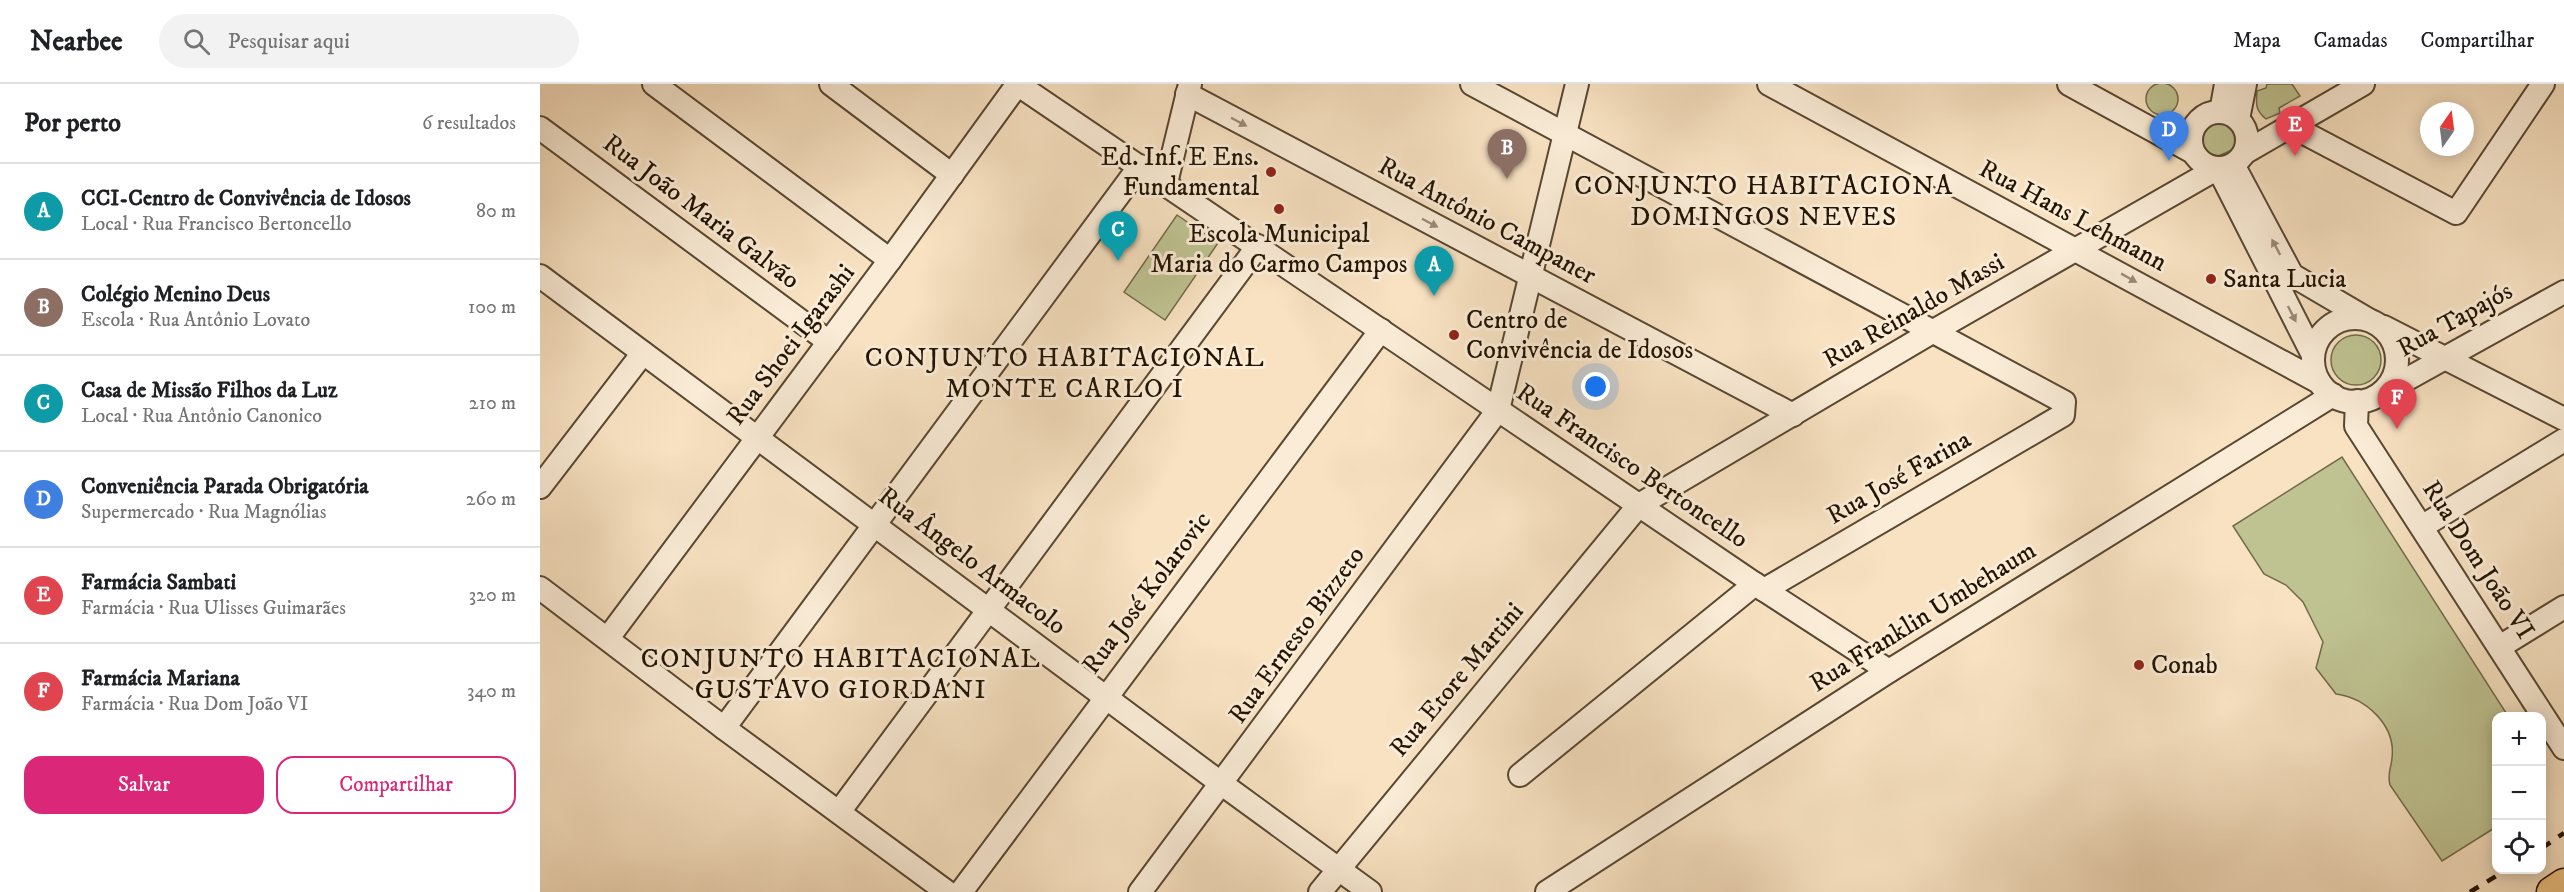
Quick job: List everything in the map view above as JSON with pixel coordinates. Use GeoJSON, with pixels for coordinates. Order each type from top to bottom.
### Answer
{"type":"FeatureCollection","features":[{"type":"Feature","properties":{"kind":"main road"},"geometry":{"type":"LineString","coordinates":[[2552,892],[2564,884]]}},
{"type":"Feature","properties":{"kind":"street"},"geometry":{"type":"LineString","coordinates":[[654,84],[890,260]]}},
{"type":"Feature","properties":{"kind":"street"},"geometry":{"type":"LineString","coordinates":[[831,84],[952,175]]}},
{"type":"Feature","properties":{"kind":"street","name":"Rua Shoei Igarashi"},"geometry":{"type":"LineString","coordinates":[[608,638],[890,260],[1017,84]]}},
{"type":"Feature","properties":{"kind":"street","name":"Rua Francisco Bertoncello"},"geometry":{"type":"LineString","coordinates":[[1017,84],[1759,587],[1889,671]]}},
{"type":"Feature","properties":{"kind":"street"},"geometry":{"type":"LineString","coordinates":[[1472,84],[1932,332]]}},
{"type":"Feature","properties":{"kind":"street"},"geometry":{"type":"LineString","coordinates":[[1498,410],[1577,84]]}},
{"type":"Feature","properties":{"kind":"street","name":"Rua Hans Lehmann"},"geometry":{"type":"LineString","coordinates":[[1768,84],[2077,250],[2326,388],[2341,399],[2366,399]]}},
{"type":"Feature","properties":{"kind":"street"},"geometry":{"type":"LineString","coordinates":[[2069,84],[2193,152],[2203,164],[2232,162]]}},
{"type":"Feature","properties":{"kind":"street"},"geometry":{"type":"LineString","coordinates":[[2226,84],[2230,115],[2247,135],[2232,162]]}},
{"type":"Feature","properties":{"kind":"street"},"geometry":{"type":"LineString","coordinates":[[2230,115],[2244,84]]}},
{"type":"Feature","properties":{"kind":"street","name":"Rua Reinaldo Massi"},"geometry":{"type":"LineString","coordinates":[[1639,505],[1932,332],[2232,162],[2363,84]]}},
{"type":"Feature","properties":{"kind":"street"},"geometry":{"type":"LineString","coordinates":[[2290,126],[2456,213],[2543,84]]}},
{"type":"Feature","properties":{"kind":"street"},"geometry":{"type":"LineString","coordinates":[[1166,183],[1189,89]]}},
{"type":"Feature","properties":{"kind":"street","name":"Rua Antônio Campaner"},"geometry":{"type":"LineString","coordinates":[[1189,89],[1530,277],[1792,415]]}},
{"type":"Feature","properties":{"kind":"street"},"geometry":{"type":"LineString","coordinates":[[2193,152],[2191,135],[2198,120],[2205,115],[2230,115]]}},
{"type":"Feature","properties":{"kind":"street","name":"Rua João Maria Galvão"},"geometry":{"type":"LineString","coordinates":[[540,128],[829,342]]}},
{"type":"Feature","properties":{"kind":"street"},"geometry":{"type":"LineString","coordinates":[[2232,162],[2292,275],[2383,328],[2394,343],[2397,361],[2393,378],[2382,392],[2366,399]]}},
{"type":"Feature","properties":{"kind":"street"},"geometry":{"type":"LineString","coordinates":[[2232,162],[2313,355]]}},
{"type":"Feature","properties":{"kind":"street"},"geometry":{"type":"LineString","coordinates":[[724,728],[1140,166]]}},
{"type":"Feature","properties":{"kind":"street"},"geometry":{"type":"LineString","coordinates":[[839,812],[1258,246]]}},
{"type":"Feature","properties":{"kind":"street","name":"Rua Ângelo Armacolo"},"geometry":{"type":"LineString","coordinates":[[540,276],[1222,784],[1371,892]]}},
{"type":"Feature","properties":{"kind":"street","name":"Rua Tapajós"},"geometry":{"type":"LineString","coordinates":[[2366,399],[2445,359],[2564,292]]}},
{"type":"Feature","properties":{"kind":"street"},"geometry":{"type":"LineString","coordinates":[[2326,388],[2313,365],[2313,355],[2319,338],[2332,324],[2350,318],[2372,322],[2564,419]]}},
{"type":"Feature","properties":{"kind":"street","name":"Rua José Kolarovic"},"geometry":{"type":"LineString","coordinates":[[961,892],[1381,330]]}},
{"type":"Feature","properties":{"kind":"street","name":"Rua José Farina"},"geometry":{"type":"LineString","coordinates":[[1520,775],[1759,587],[2064,415],[2064,402],[1932,332]]}},
{"type":"Feature","properties":{"kind":"street"},"geometry":{"type":"LineString","coordinates":[[540,487],[643,353]]}},
{"type":"Feature","properties":{"kind":"street","name":"Rua Franklin Umbehaum"},"geometry":{"type":"LineString","coordinates":[[1547,892],[2326,388]]}},
{"type":"Feature","properties":{"kind":"street","name":"Rua Dom João VI"},"geometry":{"type":"LineString","coordinates":[[2366,399],[2356,426],[2501,646],[2564,748]]}},
{"type":"Feature","properties":{"kind":"street","name":"Rua Ernesto Bizzeto"},"geometry":{"type":"LineString","coordinates":[[1140,892],[1498,410]]}},
{"type":"Feature","properties":{"kind":"street"},"geometry":{"type":"LineString","coordinates":[[2423,526],[2564,440]]}},
{"type":"Feature","properties":{"kind":"street","name":"Rua Etore Martini"},"geometry":{"type":"LineString","coordinates":[[1320,892],[1639,505]]}},
{"type":"Feature","properties":{"kind":"street"},"geometry":{"type":"LineString","coordinates":[[540,588],[724,728],[947,892]]}},
{"type":"Feature","properties":{"kind":"street"},"geometry":{"type":"LineString","coordinates":[[2501,646],[2564,607]]}},
{"type":"Feature","properties":{"kind":"green space"},"geometry":{"type":"Polygon","coordinates":[[[2162,83],[2173,88],[2178,99],[2173,110],[2162,115],[2151,110],[2146,99],[2151,88],[2162,83]]]}},
{"type":"Feature","properties":{"kind":"green space"},"geometry":{"type":"Polygon","coordinates":[[[2267,84],[2292,84],[2300,96],[2279,108],[2280,113],[2266,119],[2258,110],[2256,100],[2257,91],[2266,88],[2267,84]]]}},
{"type":"Feature","properties":{"kind":"green space"},"geometry":{"type":"Polygon","coordinates":[[[2219,121],[2227,121],[2235,126],[2239,140],[2234,149],[2212,159],[2202,151],[2198,139],[2202,131],[2219,121]]]}},
{"type":"Feature","properties":{"kind":"green space"},"geometry":{"type":"Polygon","coordinates":[[[1177,215],[1218,243],[1165,320],[1124,292],[1177,215]]]}},
{"type":"Feature","properties":{"kind":"green space"},"geometry":{"type":"Polygon","coordinates":[[[2356,335],[2370,339],[2377,346],[2381,360],[2377,374],[2370,381],[2356,385],[2342,381],[2335,374],[2331,360],[2335,346],[2342,339],[2356,335]]]}},
{"type":"Feature","properties":{"kind":"green space"},"geometry":{"type":"Polygon","coordinates":[[[2342,457],[2505,712],[2492,712],[2492,830],[2442,861],[2390,785],[2392,746],[2384,724],[2368,707],[2336,694],[2316,668],[2323,642],[2303,602],[2286,585],[2264,574],[2233,526],[2342,457]]]}},
{"type":"Feature","properties":{"kind":"railway"},"geometry":{"type":"LineString","coordinates":[[2546,845],[2564,833]]}},
{"type":"Feature","properties":{"kind":"railway"},"geometry":{"type":"LineString","coordinates":[[2470,892],[2499,874]]}},
{"type":"Feature","properties":{"kind":"place","name":"Farmácia Sambati"},"geometry":{"type":"Point","coordinates":[2295,156]}},
{"type":"Feature","properties":{"kind":"place","name":"Conveniência Parada Obrigatória"},"geometry":{"type":"Point","coordinates":[2169,161]}},
{"type":"Feature","properties":{"kind":"place","name":"Ed. Inf. E Ens. Fundamental"},"geometry":{"type":"Point","coordinates":[1271,172]}},
{"type":"Feature","properties":{"kind":"place","name":"Colégio Menino Deus"},"geometry":{"type":"Point","coordinates":[1507,179]}},
{"type":"Feature","properties":{"kind":"place","name":"Escola Municipal Maria do Carmo Campos"},"geometry":{"type":"Point","coordinates":[1279,209]}},
{"type":"Feature","properties":{"kind":"place","name":"Casa de Missão Filhos da Luz"},"geometry":{"type":"Point","coordinates":[1118,261]}},
{"type":"Feature","properties":{"kind":"place","name":"Santa Lucia"},"geometry":{"type":"Point","coordinates":[2211,279]}},
{"type":"Feature","properties":{"kind":"place","name":"CCI-Centro de Convivência de Idosos"},"geometry":{"type":"Point","coordinates":[1434,296]}},
{"type":"Feature","properties":{"kind":"place","name":"Centro de Convivência de Idosos"},"geometry":{"type":"Point","coordinates":[1454,335]}},
{"type":"Feature","properties":{"kind":"place","name":"Farmácia Mariana"},"geometry":{"type":"Point","coordinates":[2397,429]}},
{"type":"Feature","properties":{"kind":"place","name":"Conab"},"geometry":{"type":"Point","coordinates":[2139,665]}},
{"type":"Feature","properties":{"kind":"district","name":"CONJUNTO HABITACIONA DOMINGOS NEVES"},"geometry":{"type":"Point","coordinates":[1764,202]}},
{"type":"Feature","properties":{"kind":"district","name":"CONJUNTO HABITACIONAL MONTE CARLO I"},"geometry":{"type":"Point","coordinates":[1065,374]}},
{"type":"Feature","properties":{"kind":"district","name":"CONJUNTO HABITACIONAL GUSTAVO GIORDANI"},"geometry":{"type":"Point","coordinates":[841,674]}}]}
